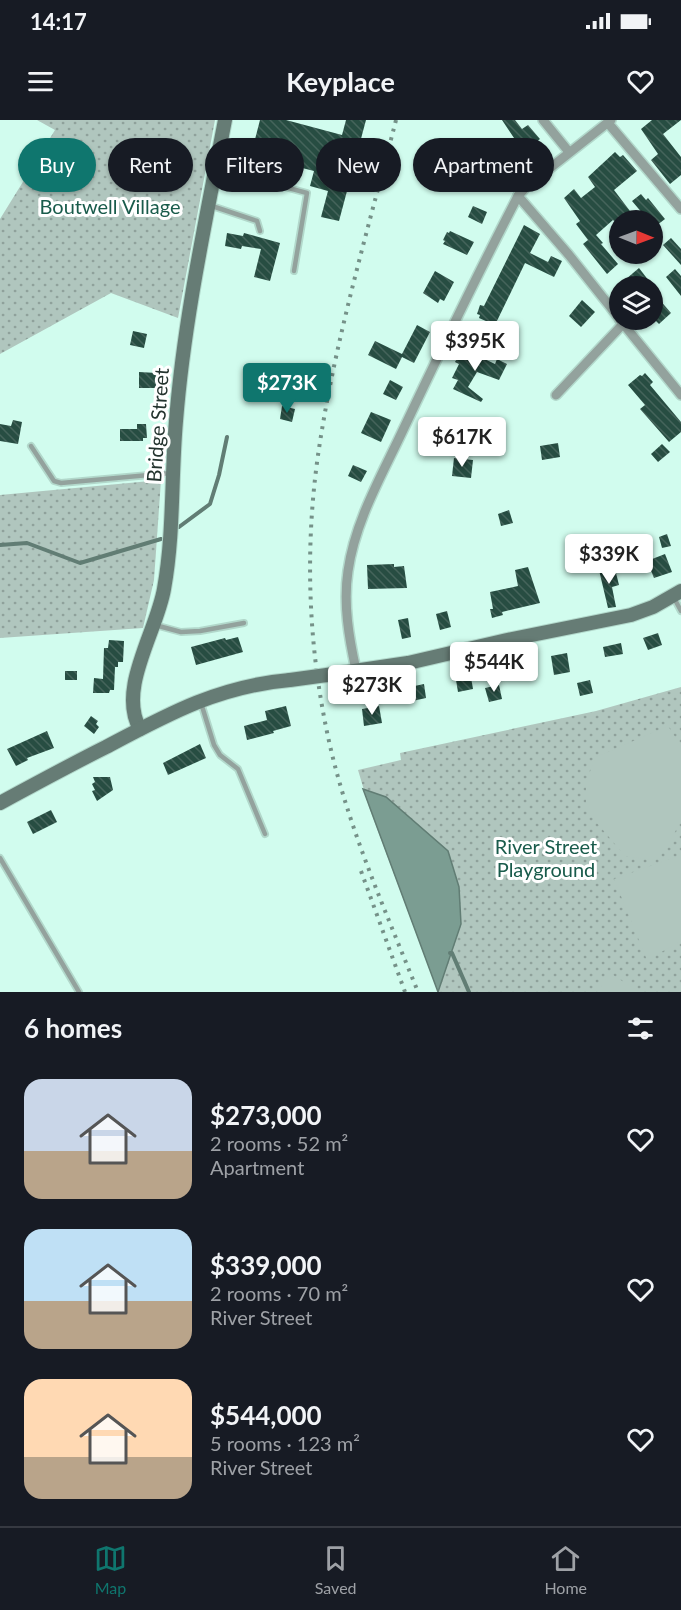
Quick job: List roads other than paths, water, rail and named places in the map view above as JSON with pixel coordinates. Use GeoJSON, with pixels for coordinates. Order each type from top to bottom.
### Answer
{"type":"FeatureCollection","features":[{"type":"Feature","properties":{"kind":"main road","name":"Bridge Street"},"geometry":{"type":"LineString","coordinates":[[222,138],[225,120]]}},
{"type":"Feature","properties":{"kind":"main road","name":"Bridge Street"},"geometry":{"type":"LineString","coordinates":[[140,729],[133,708],[134,685],[155,624],[164,589],[171,538],[176,422],[182,364],[212,192]]}},
{"type":"Feature","properties":{"kind":"main road"},"geometry":{"type":"LineString","coordinates":[[0,803],[200,700],[250,685],[408,663],[631,615],[653,607],[677,594]]}},
{"type":"Feature","properties":{"kind":"street"},"geometry":{"type":"LineString","coordinates":[[543,120],[569,152]]}},
{"type":"Feature","properties":{"kind":"street"},"geometry":{"type":"LineString","coordinates":[[356,670],[346,596],[350,559],[359,526],[424,382],[518,196],[569,152],[610,122],[681,209]]}},
{"type":"Feature","properties":{"kind":"street"},"geometry":{"type":"LineString","coordinates":[[518,196],[609,306]]}},
{"type":"Feature","properties":{"kind":"street"},"geometry":{"type":"LineString","coordinates":[[556,394],[613,330]]}},
{"type":"Feature","properties":{"kind":"street"},"geometry":{"type":"LineString","coordinates":[[628,330],[681,395]]}},
{"type":"Feature","properties":{"kind":"lane"},"geometry":{"type":"LineString","coordinates":[[294,271],[307,193],[303,192]]}},
{"type":"Feature","properties":{"kind":"lane"},"geometry":{"type":"LineString","coordinates":[[209,205],[257,221],[260,231]]}},
{"type":"Feature","properties":{"kind":"lane"},"geometry":{"type":"LineString","coordinates":[[31,446],[54,481],[61,483],[174,473]]}},
{"type":"Feature","properties":{"kind":"lane"},"geometry":{"type":"LineString","coordinates":[[677,594],[681,611]]}},
{"type":"Feature","properties":{"kind":"lane"},"geometry":{"type":"LineString","coordinates":[[155,624],[181,632],[244,623]]}},
{"type":"Feature","properties":{"kind":"lane"},"geometry":{"type":"LineString","coordinates":[[200,700],[214,746],[220,755],[238,769],[265,834]]}},
{"type":"Feature","properties":{"kind":"lane"},"geometry":{"type":"LineString","coordinates":[[0,858],[79,992]]}},
{"type":"Feature","properties":{"kind":"waterway"},"geometry":{"type":"LineString","coordinates":[[179,527],[210,504],[227,437]]}},
{"type":"Feature","properties":{"kind":"waterway"},"geometry":{"type":"LineString","coordinates":[[0,545],[27,543],[80,563],[161,539]]}},
{"type":"Feature","properties":{"kind":"waterway"},"geometry":{"type":"LineString","coordinates":[[450,953],[469,992]]}},
{"type":"Feature","properties":{"kind":"railway"},"geometry":{"type":"LineString","coordinates":[[396,120],[354,280],[327,401],[315,477],[310,585],[320,692],[343,795],[378,894],[418,992]]}},
{"type":"Feature","properties":{"kind":"railway"},"geometry":{"type":"LineString","coordinates":[[361,871],[405,992]]}},
{"type":"Feature","properties":{"kind":"park label","name":"Boutwell Village"},"geometry":{"type":"Point","coordinates":[110,207]}},
{"type":"Feature","properties":{"kind":"park label","name":"River Street Playground"},"geometry":{"type":"Point","coordinates":[546,858]}}]}
